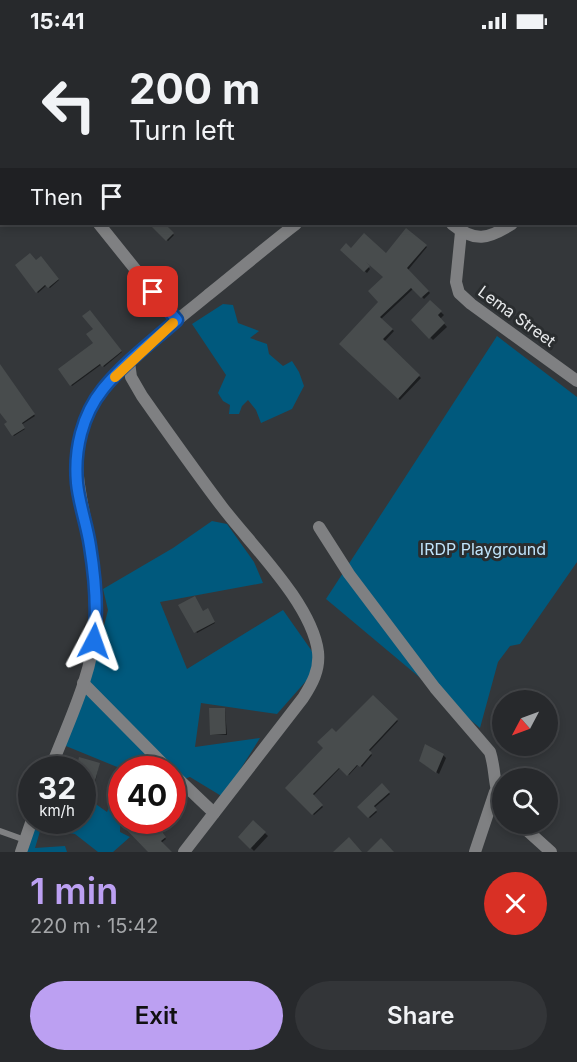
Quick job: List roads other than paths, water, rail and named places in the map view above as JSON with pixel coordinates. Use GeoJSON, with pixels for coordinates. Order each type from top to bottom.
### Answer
{"type":"FeatureCollection","features":[{"type":"Feature","properties":{"kind":"street"},"geometry":{"type":"LineString","coordinates":[[100,225],[177,320]]}},
{"type":"Feature","properties":{"kind":"street"},"geometry":{"type":"LineString","coordinates":[[55,756],[83,683],[92,654],[96,628],[96,600],[90,544],[77,484],[77,459],[81,434],[88,412],[103,389],[129,362],[295,225]]}},
{"type":"Feature","properties":{"kind":"street"},"geometry":{"type":"LineString","coordinates":[[457,228],[474,237],[486,236],[510,225]]}},
{"type":"Feature","properties":{"kind":"street","name":"Lema Street"},"geometry":{"type":"LineString","coordinates":[[457,228],[456,282],[459,293],[577,381]]}},
{"type":"Feature","properties":{"kind":"street"},"geometry":{"type":"LineString","coordinates":[[129,362],[131,377],[142,396],[223,508],[302,609],[314,635],[318,652],[318,669],[303,698],[184,852]]}},
{"type":"Feature","properties":{"kind":"street"},"geometry":{"type":"LineString","coordinates":[[319,527],[349,574],[430,682],[490,752],[494,768]]}},
{"type":"Feature","properties":{"kind":"street"},"geometry":{"type":"LineString","coordinates":[[83,683],[155,756]]}},
{"type":"Feature","properties":{"kind":"street"},"geometry":{"type":"LineString","coordinates":[[186,786],[214,813]]}},
{"type":"Feature","properties":{"kind":"street"},"geometry":{"type":"LineString","coordinates":[[475,852],[492,801]]}},
{"type":"Feature","properties":{"kind":"street"},"geometry":{"type":"LineString","coordinates":[[531,834],[551,852]]}},
{"type":"Feature","properties":{"kind":"lane"},"geometry":{"type":"LineString","coordinates":[[0,831],[23,846]]}},
{"type":"Feature","properties":{"kind":"park label","name":"IRDP Playground"},"geometry":{"type":"Point","coordinates":[483,549]}}]}
